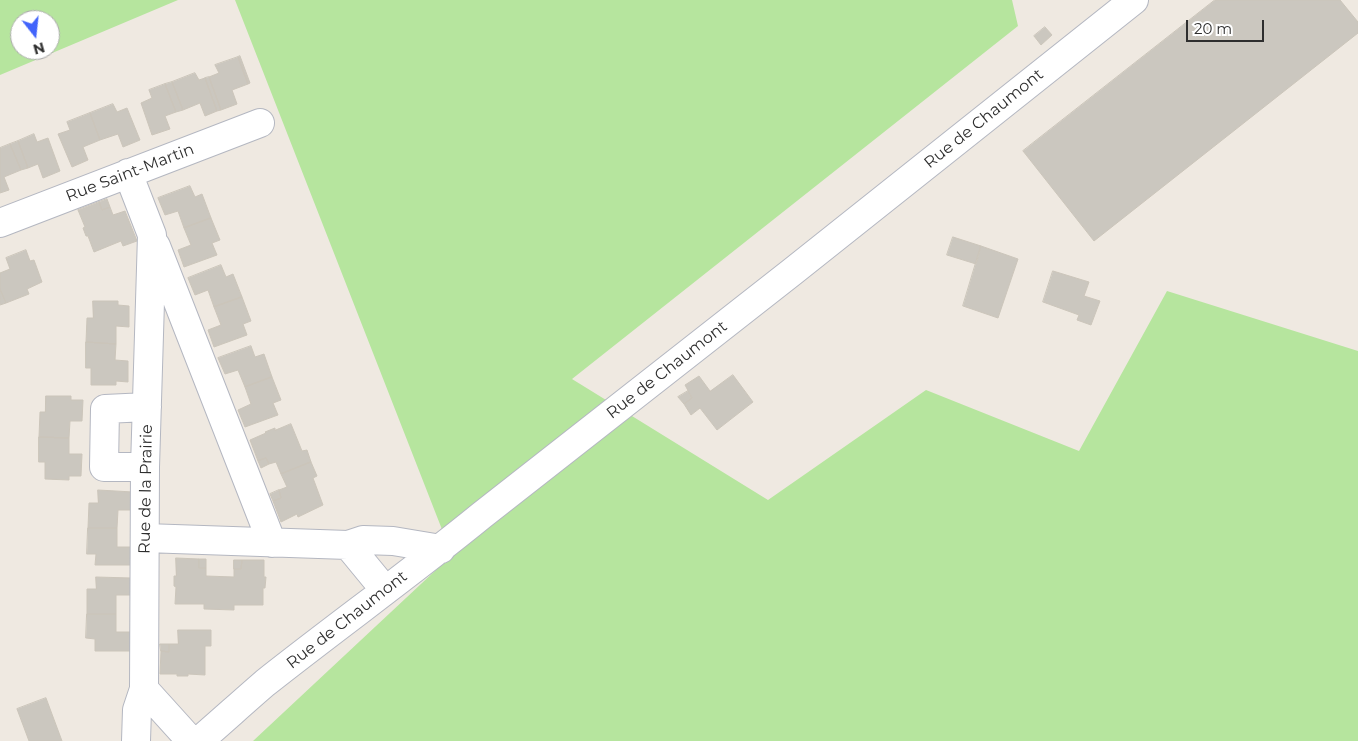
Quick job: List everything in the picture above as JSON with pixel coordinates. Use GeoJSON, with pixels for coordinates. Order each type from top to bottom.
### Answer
{"type":"FeatureCollection","features":[{"type":"Feature","properties":{"kind":"street","name":"Rue de Chaumont"},"geometry":{"type":"LineString","coordinates":[[199,741],[264,685],[385,590],[441,549],[1134,0]]}},
{"type":"Feature","properties":{"kind":"street","name":"Rue Saint-Martin"},"geometry":{"type":"LineString","coordinates":[[0,222],[260,123]]}},
{"type":"Feature","properties":{"kind":"street","name":"Rue de la Prairie"},"geometry":{"type":"LineString","coordinates":[[128,173],[272,543]]}},
{"type":"Feature","properties":{"kind":"street","name":"Rue de la Prairie"},"geometry":{"type":"LineString","coordinates":[[136,741],[137,710],[144,689],[145,468],[152,236]]}},
{"type":"Feature","properties":{"kind":"street"},"geometry":{"type":"LineString","coordinates":[[145,468],[104,467],[105,409],[147,407]]}},
{"type":"Feature","properties":{"kind":"street"},"geometry":{"type":"LineString","coordinates":[[145,538],[348,545],[363,540],[393,541],[441,549]]}},
{"type":"Feature","properties":{"kind":"street"},"geometry":{"type":"LineString","coordinates":[[348,545],[385,590]]}},
{"type":"Feature","properties":{"kind":"street"},"geometry":{"type":"LineString","coordinates":[[144,689],[191,741]]}},
{"type":"Feature","properties":{"kind":"green space"},"geometry":{"type":"Polygon","coordinates":[[[0,0],[178,0],[60,50],[60,10],[10,10],[10,60],[36,60],[0,75],[0,0]]]}},
{"type":"Feature","properties":{"kind":"green space"},"geometry":{"type":"Polygon","coordinates":[[[235,0],[1012,0],[1018,26],[572,379],[768,500],[926,390],[1079,451],[1167,291],[1358,351],[1358,741],[253,741],[452,555],[235,0]]]}},
{"type":"Feature","properties":{"kind":"building"},"geometry":{"type":"Polygon","coordinates":[[[1215,0],[1340,0],[1358,22],[1358,33],[1094,241],[1023,151],[1215,0]]]}},
{"type":"Feature","properties":{"kind":"building"},"geometry":{"type":"Polygon","coordinates":[[[1045,27],[1052,35],[1041,45],[1034,36],[1045,27]]]}},
{"type":"Feature","properties":{"kind":"building"},"geometry":{"type":"Polygon","coordinates":[[[240,56],[250,83],[248,84],[238,57],[240,56]]]}},
{"type":"Feature","properties":{"kind":"building"},"geometry":{"type":"Polygon","coordinates":[[[238,57],[248,84],[232,90],[237,104],[221,110],[209,77],[219,73],[215,65],[238,57]]]}},
{"type":"Feature","properties":{"kind":"building"},"geometry":{"type":"Polygon","coordinates":[[[195,73],[199,80],[205,78],[217,111],[205,116],[200,103],[183,110],[172,82],[195,73]]]}},
{"type":"Feature","properties":{"kind":"building"},"geometry":{"type":"Polygon","coordinates":[[[209,77],[221,110],[217,111],[205,78],[209,77]]]}},
{"type":"Feature","properties":{"kind":"building"},"geometry":{"type":"Polygon","coordinates":[[[172,82],[183,110],[176,112],[165,84],[172,82]]]}},
{"type":"Feature","properties":{"kind":"building"},"geometry":{"type":"Polygon","coordinates":[[[165,84],[176,112],[165,116],[170,129],[152,135],[141,103],[152,98],[149,90],[165,84]]]}},
{"type":"Feature","properties":{"kind":"building"},"geometry":{"type":"Polygon","coordinates":[[[113,104],[117,112],[127,108],[140,140],[123,147],[118,134],[100,140],[90,113],[113,104]]]}},
{"type":"Feature","properties":{"kind":"building"},"geometry":{"type":"Polygon","coordinates":[[[90,113],[100,140],[83,147],[88,160],[72,167],[58,134],[70,130],[67,122],[90,113]]]}},
{"type":"Feature","properties":{"kind":"building"},"geometry":{"type":"Polygon","coordinates":[[[34,134],[37,142],[48,138],[60,171],[43,178],[38,164],[28,168],[18,141],[34,134]]]}},
{"type":"Feature","properties":{"kind":"building"},"geometry":{"type":"Polygon","coordinates":[[[18,141],[28,168],[21,170],[10,144],[18,141]]]}},
{"type":"Feature","properties":{"kind":"building"},"geometry":{"type":"Polygon","coordinates":[[[10,144],[21,170],[4,177],[9,190],[0,193],[0,148],[10,144]]]}},
{"type":"Feature","properties":{"kind":"building"},"geometry":{"type":"Polygon","coordinates":[[[190,186],[195,197],[202,194],[211,218],[184,228],[178,211],[165,215],[158,198],[190,186]]]}},
{"type":"Feature","properties":{"kind":"building"},"geometry":{"type":"Polygon","coordinates":[[[107,199],[110,207],[102,210],[99,202],[107,199]]]}},
{"type":"Feature","properties":{"kind":"building"},"geometry":{"type":"Polygon","coordinates":[[[99,202],[102,210],[110,207],[113,215],[125,211],[137,241],[123,246],[121,241],[94,252],[88,236],[86,236],[83,228],[85,227],[78,210],[99,202]]]}},
{"type":"Feature","properties":{"kind":"building"},"geometry":{"type":"Polygon","coordinates":[[[211,218],[220,240],[212,243],[217,255],[184,267],[178,250],[191,245],[184,228],[211,218]]]}},
{"type":"Feature","properties":{"kind":"building"},"geometry":{"type":"Polygon","coordinates":[[[953,237],[981,246],[976,264],[947,255],[953,237]]]}},
{"type":"Feature","properties":{"kind":"building"},"geometry":{"type":"Polygon","coordinates":[[[981,246],[1018,259],[998,318],[963,306],[981,246]]]}},
{"type":"Feature","properties":{"kind":"building"},"geometry":{"type":"Polygon","coordinates":[[[26,250],[30,261],[34,260],[42,282],[27,289],[29,294],[6,303],[0,289],[0,273],[10,269],[6,258],[26,250]]]}},
{"type":"Feature","properties":{"kind":"building"},"geometry":{"type":"Polygon","coordinates":[[[221,265],[226,277],[233,274],[242,297],[214,307],[208,290],[195,295],[188,278],[221,265]]]}},
{"type":"Feature","properties":{"kind":"building"},"geometry":{"type":"Polygon","coordinates":[[[1053,271],[1089,282],[1084,296],[1100,301],[1091,325],[1077,320],[1079,315],[1043,302],[1053,271]]]}},
{"type":"Feature","properties":{"kind":"building"},"geometry":{"type":"Polygon","coordinates":[[[0,289],[6,303],[0,305],[0,289]]]}},
{"type":"Feature","properties":{"kind":"building"},"geometry":{"type":"Polygon","coordinates":[[[242,297],[251,321],[243,324],[247,335],[214,347],[208,330],[221,325],[214,307],[242,297]]]}},
{"type":"Feature","properties":{"kind":"building"},"geometry":{"type":"Polygon","coordinates":[[[93,301],[118,301],[118,305],[129,306],[129,327],[116,326],[116,344],[86,342],[87,318],[93,318],[93,301]]]}},
{"type":"Feature","properties":{"kind":"building"},"geometry":{"type":"Polygon","coordinates":[[[86,342],[116,344],[115,360],[128,361],[128,382],[116,381],[116,385],[91,385],[91,368],[86,368],[86,342]]]}},
{"type":"Feature","properties":{"kind":"building"},"geometry":{"type":"Polygon","coordinates":[[[251,346],[255,357],[264,354],[272,377],[245,387],[238,370],[225,374],[218,358],[251,346]]]}},
{"type":"Feature","properties":{"kind":"building"},"geometry":{"type":"Polygon","coordinates":[[[733,375],[753,402],[717,430],[700,408],[691,415],[684,404],[692,398],[685,385],[699,376],[710,391],[733,375]]]}},
{"type":"Feature","properties":{"kind":"building"},"geometry":{"type":"Polygon","coordinates":[[[272,377],[281,400],[273,403],[278,415],[245,427],[238,410],[251,404],[245,387],[272,377]]]}},
{"type":"Feature","properties":{"kind":"building"},"geometry":{"type":"Polygon","coordinates":[[[688,391],[692,398],[684,404],[678,397],[688,391]]]}},
{"type":"Feature","properties":{"kind":"building"},"geometry":{"type":"Polygon","coordinates":[[[46,396],[71,396],[71,400],[83,400],[82,421],[70,421],[69,438],[39,437],[40,412],[45,412],[46,396]]]}},
{"type":"Feature","properties":{"kind":"building"},"geometry":{"type":"Polygon","coordinates":[[[291,424],[302,451],[307,450],[311,462],[281,474],[276,462],[269,464],[266,458],[258,461],[250,440],[275,428],[275,430],[291,424]]]}},
{"type":"Feature","properties":{"kind":"building"},"geometry":{"type":"Polygon","coordinates":[[[39,437],[69,438],[69,454],[82,454],[81,476],[69,476],[69,480],[45,479],[45,462],[39,462],[39,437]]]}},
{"type":"Feature","properties":{"kind":"building"},"geometry":{"type":"Polygon","coordinates":[[[266,458],[269,464],[261,468],[258,461],[266,458]]]}},
{"type":"Feature","properties":{"kind":"building"},"geometry":{"type":"Polygon","coordinates":[[[311,462],[317,476],[313,478],[323,505],[298,517],[297,514],[281,522],[273,501],[281,498],[279,490],[287,487],[281,474],[311,462]]]}},
{"type":"Feature","properties":{"kind":"building"},"geometry":{"type":"Polygon","coordinates":[[[98,490],[133,492],[132,510],[118,510],[117,528],[88,528],[89,503],[98,503],[98,490]]]}},
{"type":"Feature","properties":{"kind":"building"},"geometry":{"type":"Polygon","coordinates":[[[279,490],[281,498],[273,501],[270,494],[279,490]]]}},
{"type":"Feature","properties":{"kind":"building"},"geometry":{"type":"Polygon","coordinates":[[[88,528],[117,528],[117,547],[132,547],[131,565],[95,565],[96,554],[87,554],[88,528]]]}},
{"type":"Feature","properties":{"kind":"building"},"geometry":{"type":"Polygon","coordinates":[[[176,558],[199,559],[199,568],[206,568],[206,576],[234,577],[234,569],[241,569],[242,560],[264,560],[264,577],[266,577],[265,588],[263,588],[263,605],[234,605],[234,610],[204,609],[204,604],[175,604],[176,587],[174,586],[174,576],[176,576],[176,558]]]}},
{"type":"Feature","properties":{"kind":"building"},"geometry":{"type":"Polygon","coordinates":[[[199,559],[206,559],[206,568],[199,568],[199,559]]]}},
{"type":"Feature","properties":{"kind":"building"},"geometry":{"type":"Polygon","coordinates":[[[234,560],[242,560],[241,569],[234,569],[234,560]]]}},
{"type":"Feature","properties":{"kind":"building"},"geometry":{"type":"Polygon","coordinates":[[[96,577],[131,578],[131,595],[116,595],[116,614],[87,614],[87,589],[96,589],[96,577]]]}},
{"type":"Feature","properties":{"kind":"building"},"geometry":{"type":"Polygon","coordinates":[[[87,614],[116,614],[116,632],[130,632],[130,651],[95,651],[95,639],[86,638],[87,614]]]}},
{"type":"Feature","properties":{"kind":"building"},"geometry":{"type":"Polygon","coordinates":[[[178,630],[211,630],[211,646],[205,646],[205,675],[188,674],[188,676],[177,676],[177,674],[160,674],[161,651],[169,652],[169,644],[178,644],[178,630]]]}},
{"type":"Feature","properties":{"kind":"building"},"geometry":{"type":"Polygon","coordinates":[[[160,644],[169,644],[169,652],[161,651],[160,644]]]}},
{"type":"Feature","properties":{"kind":"building"},"geometry":{"type":"Polygon","coordinates":[[[46,698],[62,741],[29,741],[17,709],[46,698]]]}}]}
